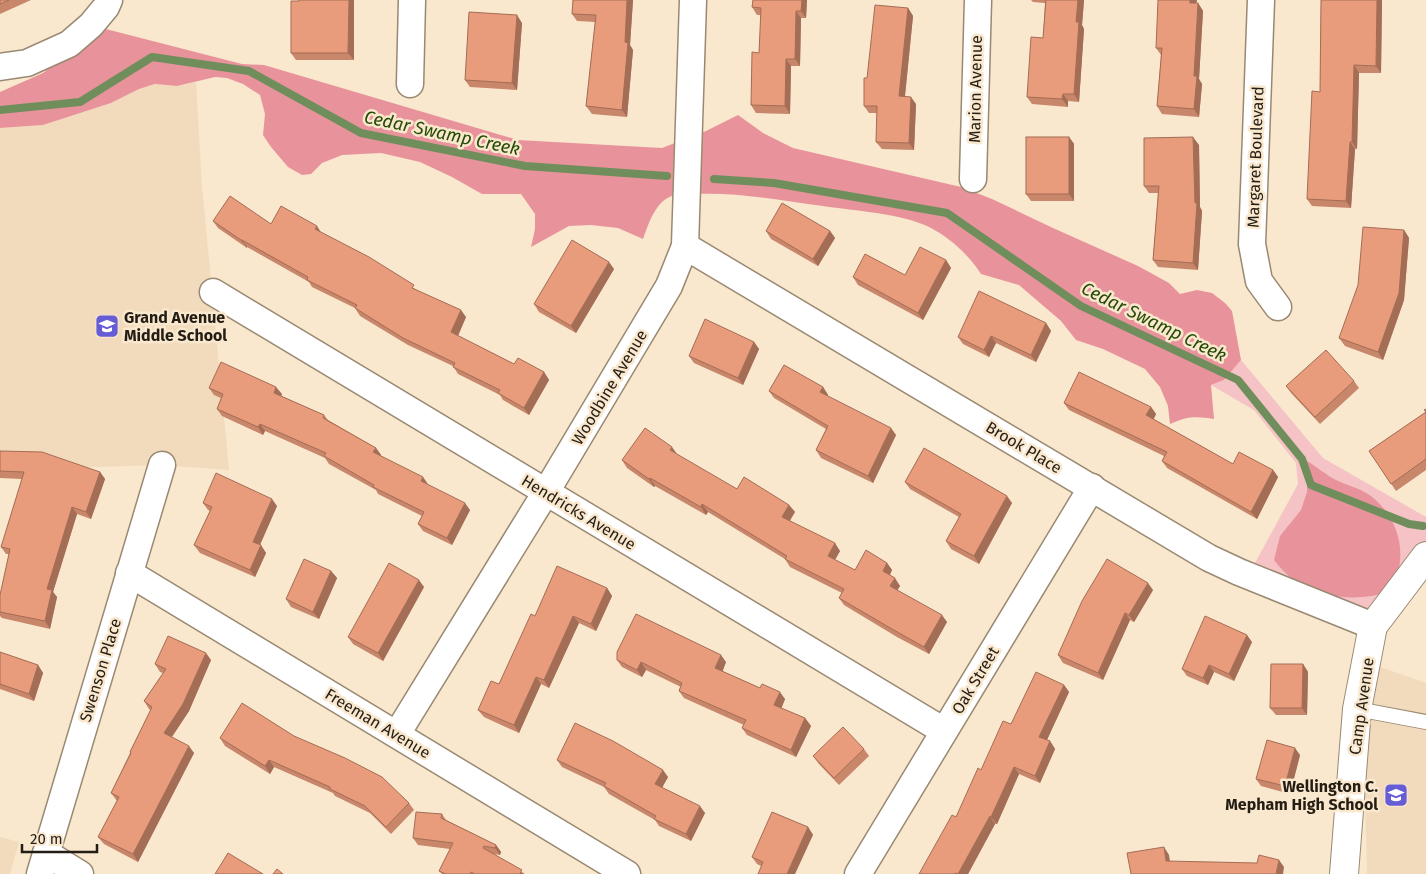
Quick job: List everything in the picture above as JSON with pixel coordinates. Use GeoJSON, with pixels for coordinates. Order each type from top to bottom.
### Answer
{"type":"FeatureCollection","features":[{"type":"Feature","properties":{"kind":"street"},"geometry":{"type":"LineString","coordinates":[[0,67],[27,63],[69,44],[91,25],[106,7],[109,0]]}},
{"type":"Feature","properties":{"kind":"street"},"geometry":{"type":"LineString","coordinates":[[410,84],[412,0]]}},
{"type":"Feature","properties":{"kind":"street","name":"Woodbine Avenue"},"geometry":{"type":"LineString","coordinates":[[397,734],[670,286],[685,246],[693,0]]}},
{"type":"Feature","properties":{"kind":"street","name":"Marion Avenue"},"geometry":{"type":"LineString","coordinates":[[973,179],[978,0]]}},
{"type":"Feature","properties":{"kind":"street","name":"Margaret Boulevard"},"geometry":{"type":"LineString","coordinates":[[1261,0],[1252,244],[1259,281],[1278,307]]}},
{"type":"Feature","properties":{"kind":"street","name":"Brook Place"},"geometry":{"type":"LineString","coordinates":[[685,246],[1223,565],[1374,626]]}},
{"type":"Feature","properties":{"kind":"street","name":"Hendricks Avenue"},"geometry":{"type":"LineString","coordinates":[[213,292],[944,731]]}},
{"type":"Feature","properties":{"kind":"street","name":"Swenson Place"},"geometry":{"type":"LineString","coordinates":[[43,864],[162,465]]}},
{"type":"Feature","properties":{"kind":"street","name":"Oak Street"},"geometry":{"type":"LineString","coordinates":[[858,874],[1092,487]]}},
{"type":"Feature","properties":{"kind":"street","name":"Camp Avenue"},"geometry":{"type":"LineString","coordinates":[[1344,874],[1357,709],[1374,626],[1426,556]]}},
{"type":"Feature","properties":{"kind":"street","name":"Freeman Avenue"},"geometry":{"type":"LineString","coordinates":[[129,573],[627,874]]}},
{"type":"Feature","properties":{"kind":"street"},"geometry":{"type":"LineString","coordinates":[[43,864],[80,874]]}},
{"type":"Feature","properties":{"kind":"lane"},"geometry":{"type":"LineString","coordinates":[[1357,709],[1426,722]]}},
{"type":"Feature","properties":{"kind":"shaded area"},"geometry":{"type":"Polygon","coordinates":[[[98,27],[242,64],[264,65],[518,140],[662,148],[706,131],[738,115],[763,133],[793,148],[961,187],[992,199],[1138,266],[1169,283],[1180,294],[1197,290],[1212,293],[1232,311],[1241,360],[1224,380],[1211,385],[1214,419],[1192,417],[1170,424],[1168,406],[1160,387],[1145,369],[1103,349],[1076,340],[1061,321],[1019,285],[981,274],[965,254],[938,232],[919,223],[878,213],[742,195],[680,194],[668,197],[658,206],[643,239],[618,228],[591,225],[569,226],[531,247],[535,229],[535,214],[521,194],[482,194],[420,162],[381,153],[342,155],[322,163],[311,174],[302,175],[288,167],[263,135],[265,114],[260,95],[243,84],[227,78],[215,77],[177,86],[155,84],[139,89],[111,103],[43,125],[0,128],[0,92],[43,73],[98,27]]]}},
{"type":"Feature","properties":{"kind":"shaded area","name":"Grand Avenue Middle School"},"geometry":{"type":"Polygon","coordinates":[[[196,82],[202,186],[229,470],[162,465],[0,470],[0,128],[43,125],[111,103],[139,89],[156,84],[177,86],[196,82]]]}},
{"type":"Feature","properties":{"kind":"shaded area"},"geometry":{"type":"Polygon","coordinates":[[[1241,360],[1323,458],[1426,517],[1426,566],[1373,627],[1248,576],[1298,484],[1296,463],[1254,410],[1211,385],[1224,380],[1241,360]]]}},
{"type":"Feature","properties":{"kind":"shaded area"},"geometry":{"type":"Polygon","coordinates":[[[1307,461],[1336,480],[1368,494],[1385,510],[1396,530],[1400,552],[1400,564],[1397,575],[1388,592],[1367,597],[1343,597],[1320,593],[1296,582],[1274,560],[1280,536],[1301,510],[1307,492],[1307,461]]]}},
{"type":"Feature","properties":{"kind":"shaded area","name":"Wellington C. Mepham High School"},"geometry":{"type":"Polygon","coordinates":[[[1372,664],[1426,683],[1426,874],[1367,874],[1363,716],[1372,664]]]}},
{"type":"Feature","properties":{"kind":"shaded area"},"geometry":{"type":"Polygon","coordinates":[[[0,837],[19,842],[10,874],[0,874],[0,837]]]}},
{"type":"Feature","properties":{"kind":"building"},"geometry":{"type":"Polygon","coordinates":[[[0,0],[9,0],[0,4],[0,0]]]}},
{"type":"Feature","properties":{"kind":"building"},"geometry":{"type":"Polygon","coordinates":[[[349,0],[348,53],[291,53],[291,1],[349,0]]]}},
{"type":"Feature","properties":{"kind":"building"},"geometry":{"type":"Polygon","coordinates":[[[573,0],[627,0],[625,42],[628,43],[622,110],[586,106],[596,15],[572,14],[573,0]]]}},
{"type":"Feature","properties":{"kind":"building"},"geometry":{"type":"Polygon","coordinates":[[[753,0],[802,0],[801,11],[796,11],[795,59],[786,59],[785,106],[751,105],[752,52],[759,53],[761,8],[752,7],[753,0]]]}},
{"type":"Feature","properties":{"kind":"building"},"geometry":{"type":"Polygon","coordinates":[[[1046,0],[1078,0],[1076,22],[1079,22],[1074,94],[1063,94],[1062,99],[1027,97],[1031,37],[1043,38],[1046,0]]]}},
{"type":"Feature","properties":{"kind":"building"},"geometry":{"type":"Polygon","coordinates":[[[1158,0],[1190,0],[1190,3],[1198,3],[1194,76],[1197,76],[1194,109],[1157,106],[1162,48],[1156,48],[1158,0]]]}},
{"type":"Feature","properties":{"kind":"building"},"geometry":{"type":"Polygon","coordinates":[[[1321,0],[1377,0],[1376,66],[1354,65],[1352,142],[1350,142],[1346,201],[1307,199],[1312,91],[1320,92],[1321,0]]]}},
{"type":"Feature","properties":{"kind":"building"},"geometry":{"type":"Polygon","coordinates":[[[875,5],[908,8],[899,96],[911,97],[909,143],[876,142],[877,106],[864,106],[864,78],[867,78],[875,5]]]}},
{"type":"Feature","properties":{"kind":"building"},"geometry":{"type":"Polygon","coordinates":[[[469,12],[517,15],[512,83],[465,80],[469,12]]]}},
{"type":"Feature","properties":{"kind":"building"},"geometry":{"type":"Polygon","coordinates":[[[1026,137],[1069,137],[1069,194],[1026,194],[1026,137]]]}},
{"type":"Feature","properties":{"kind":"building"},"geometry":{"type":"Polygon","coordinates":[[[1193,137],[1195,203],[1197,203],[1193,263],[1153,260],[1159,186],[1144,186],[1144,138],[1193,137]]]}},
{"type":"Feature","properties":{"kind":"building"},"geometry":{"type":"Polygon","coordinates":[[[230,196],[271,224],[281,206],[317,226],[315,229],[369,257],[414,285],[412,288],[461,310],[451,332],[514,364],[518,358],[544,372],[524,408],[498,393],[500,390],[453,367],[455,363],[403,338],[355,308],[357,305],[307,280],[308,277],[241,240],[213,221],[230,196]]]}},
{"type":"Feature","properties":{"kind":"building"},"geometry":{"type":"Polygon","coordinates":[[[782,203],[830,231],[813,259],[766,231],[782,203]]]}},
{"type":"Feature","properties":{"kind":"building"},"geometry":{"type":"Polygon","coordinates":[[[1363,227],[1404,230],[1399,293],[1378,352],[1339,338],[1358,285],[1363,227]]]}},
{"type":"Feature","properties":{"kind":"building"},"geometry":{"type":"Polygon","coordinates":[[[572,240],[609,262],[571,326],[534,304],[572,240]]]}},
{"type":"Feature","properties":{"kind":"building"},"geometry":{"type":"Polygon","coordinates":[[[920,247],[946,260],[918,313],[853,277],[865,254],[905,275],[920,247]]]}},
{"type":"Feature","properties":{"kind":"building"},"geometry":{"type":"Polygon","coordinates":[[[979,291],[1046,323],[1031,355],[991,336],[984,350],[958,337],[979,291]]]}},
{"type":"Feature","properties":{"kind":"building"},"geometry":{"type":"Polygon","coordinates":[[[705,319],[754,342],[738,378],[689,356],[705,319]]]}},
{"type":"Feature","properties":{"kind":"building"},"geometry":{"type":"Polygon","coordinates":[[[1326,350],[1354,381],[1315,417],[1286,386],[1326,350]]]}},
{"type":"Feature","properties":{"kind":"building"},"geometry":{"type":"Polygon","coordinates":[[[221,362],[276,387],[274,393],[324,415],[323,418],[376,448],[373,452],[423,477],[421,481],[465,503],[447,538],[418,524],[424,512],[373,487],[374,485],[324,456],[326,453],[260,424],[258,427],[217,409],[223,394],[209,388],[221,362]]]}},
{"type":"Feature","properties":{"kind":"building"},"geometry":{"type":"Polygon","coordinates":[[[784,365],[823,387],[820,392],[891,428],[868,476],[816,450],[828,426],[769,391],[784,365]]]}},
{"type":"Feature","properties":{"kind":"building"},"geometry":{"type":"Polygon","coordinates":[[[1079,372],[1151,407],[1146,415],[1233,464],[1239,452],[1273,470],[1251,512],[1162,461],[1167,452],[1064,403],[1079,372]]]}},
{"type":"Feature","properties":{"kind":"building"},"geometry":{"type":"Polygon","coordinates":[[[1426,412],[1426,459],[1391,484],[1369,451],[1426,412]]]}},
{"type":"Feature","properties":{"kind":"building"},"geometry":{"type":"Polygon","coordinates":[[[645,428],[672,447],[670,450],[737,489],[744,477],[789,505],[782,517],[835,543],[828,556],[855,570],[866,550],[887,563],[883,571],[895,578],[890,586],[942,615],[924,647],[839,598],[844,589],[785,559],[787,556],[702,504],[701,507],[649,479],[622,460],[645,428]]]}},
{"type":"Feature","properties":{"kind":"building"},"geometry":{"type":"Polygon","coordinates":[[[924,448],[1007,496],[974,556],[946,541],[961,514],[905,482],[924,448]]]}},
{"type":"Feature","properties":{"kind":"building"},"geometry":{"type":"Polygon","coordinates":[[[0,451],[42,452],[100,472],[86,512],[72,507],[47,589],[52,590],[45,621],[0,612],[0,595],[10,549],[1,547],[24,472],[0,471],[0,451]]]}},
{"type":"Feature","properties":{"kind":"building"},"geometry":{"type":"Polygon","coordinates":[[[216,473],[272,499],[253,542],[261,545],[250,570],[194,545],[212,507],[203,503],[216,473]]]}},
{"type":"Feature","properties":{"kind":"building"},"geometry":{"type":"Polygon","coordinates":[[[304,559],[331,571],[313,612],[286,599],[304,559]]]}},
{"type":"Feature","properties":{"kind":"building"},"geometry":{"type":"Polygon","coordinates":[[[1107,559],[1148,583],[1129,615],[1125,613],[1098,673],[1058,655],[1082,601],[1107,559]]]}},
{"type":"Feature","properties":{"kind":"building"},"geometry":{"type":"Polygon","coordinates":[[[389,563],[419,580],[378,653],[348,637],[389,563]]]}},
{"type":"Feature","properties":{"kind":"building"},"geometry":{"type":"Polygon","coordinates":[[[557,566],[607,588],[591,624],[573,616],[544,680],[536,677],[514,725],[478,710],[491,681],[499,684],[531,614],[535,616],[557,566]]]}},
{"type":"Feature","properties":{"kind":"building"},"geometry":{"type":"Polygon","coordinates":[[[636,614],[721,655],[715,668],[760,688],[762,684],[780,692],[774,705],[805,718],[791,750],[742,728],[746,720],[679,691],[682,683],[641,662],[637,670],[617,660],[617,652],[636,614]]]}},
{"type":"Feature","properties":{"kind":"building"},"geometry":{"type":"Polygon","coordinates":[[[1205,616],[1247,635],[1229,674],[1209,665],[1203,678],[1182,669],[1205,616]]]}},
{"type":"Feature","properties":{"kind":"building"},"geometry":{"type":"Polygon","coordinates":[[[168,636],[206,653],[183,704],[164,733],[189,746],[133,854],[98,837],[119,797],[111,793],[152,707],[144,701],[166,669],[155,664],[168,636]]]}},
{"type":"Feature","properties":{"kind":"building"},"geometry":{"type":"Polygon","coordinates":[[[0,652],[38,665],[29,694],[0,684],[0,652]]]}},
{"type":"Feature","properties":{"kind":"building"},"geometry":{"type":"Polygon","coordinates":[[[1271,664],[1303,664],[1302,708],[1270,708],[1271,664]]]}},
{"type":"Feature","properties":{"kind":"building"},"geometry":{"type":"Polygon","coordinates":[[[1036,672],[1064,685],[1039,737],[1050,741],[1035,776],[1014,767],[991,817],[958,874],[919,874],[952,815],[956,817],[978,768],[981,770],[1003,721],[1011,724],[1036,672]]]}},
{"type":"Feature","properties":{"kind":"building"},"geometry":{"type":"Polygon","coordinates":[[[242,703],[294,736],[345,758],[382,777],[409,803],[386,827],[365,806],[330,789],[330,787],[269,760],[265,766],[220,738],[242,703]]]}},
{"type":"Feature","properties":{"kind":"building"},"geometry":{"type":"Polygon","coordinates":[[[575,723],[613,741],[663,770],[655,784],[700,806],[686,834],[654,819],[656,816],[604,786],[606,783],[557,760],[575,723]]]}},
{"type":"Feature","properties":{"kind":"building"},"geometry":{"type":"Polygon","coordinates":[[[843,727],[864,749],[834,778],[813,756],[843,727]]]}},
{"type":"Feature","properties":{"kind":"building"},"geometry":{"type":"Polygon","coordinates":[[[1267,740],[1295,748],[1285,786],[1256,779],[1267,740]]]}},
{"type":"Feature","properties":{"kind":"building"},"geometry":{"type":"Polygon","coordinates":[[[416,812],[442,814],[441,818],[496,845],[495,848],[484,846],[483,848],[522,870],[520,873],[523,874],[475,874],[471,872],[470,874],[446,874],[439,871],[453,843],[413,838],[416,812]]]}},
{"type":"Feature","properties":{"kind":"building"},"geometry":{"type":"Polygon","coordinates":[[[772,812],[808,827],[787,874],[758,874],[763,862],[752,857],[772,812]]]}},
{"type":"Feature","properties":{"kind":"building"},"geometry":{"type":"Polygon","coordinates":[[[1164,847],[1166,861],[1257,863],[1259,855],[1279,860],[1276,874],[1131,874],[1127,853],[1164,847]]]}},
{"type":"Feature","properties":{"kind":"building"},"geometry":{"type":"Polygon","coordinates":[[[228,853],[263,874],[215,874],[228,853]]]}},
{"type":"Feature","properties":{"kind":"building"},"geometry":{"type":"Polygon","coordinates":[[[277,869],[283,874],[273,874],[277,869]]]}},
{"type":"Feature","properties":{"kind":"waterway","name":"Cedar Swamp Creek"},"geometry":{"type":"LineString","coordinates":[[0,110],[80,102],[152,57],[249,71],[361,133],[525,166],[667,176]]}},
{"type":"Feature","properties":{"kind":"waterway","name":"Cedar Swamp Creek"},"geometry":{"type":"LineString","coordinates":[[714,179],[774,183],[947,213],[1081,306],[1238,380],[1302,459],[1311,485],[1409,524],[1423,526]]}},
{"type":"Feature","properties":{"kind":"place","name":"Grand Avenue Middle School"},"geometry":{"type":"Point","coordinates":[107,326]}},
{"type":"Feature","properties":{"kind":"place","name":"Wellington C. Mepham High School"},"geometry":{"type":"Point","coordinates":[1396,795]}}]}
